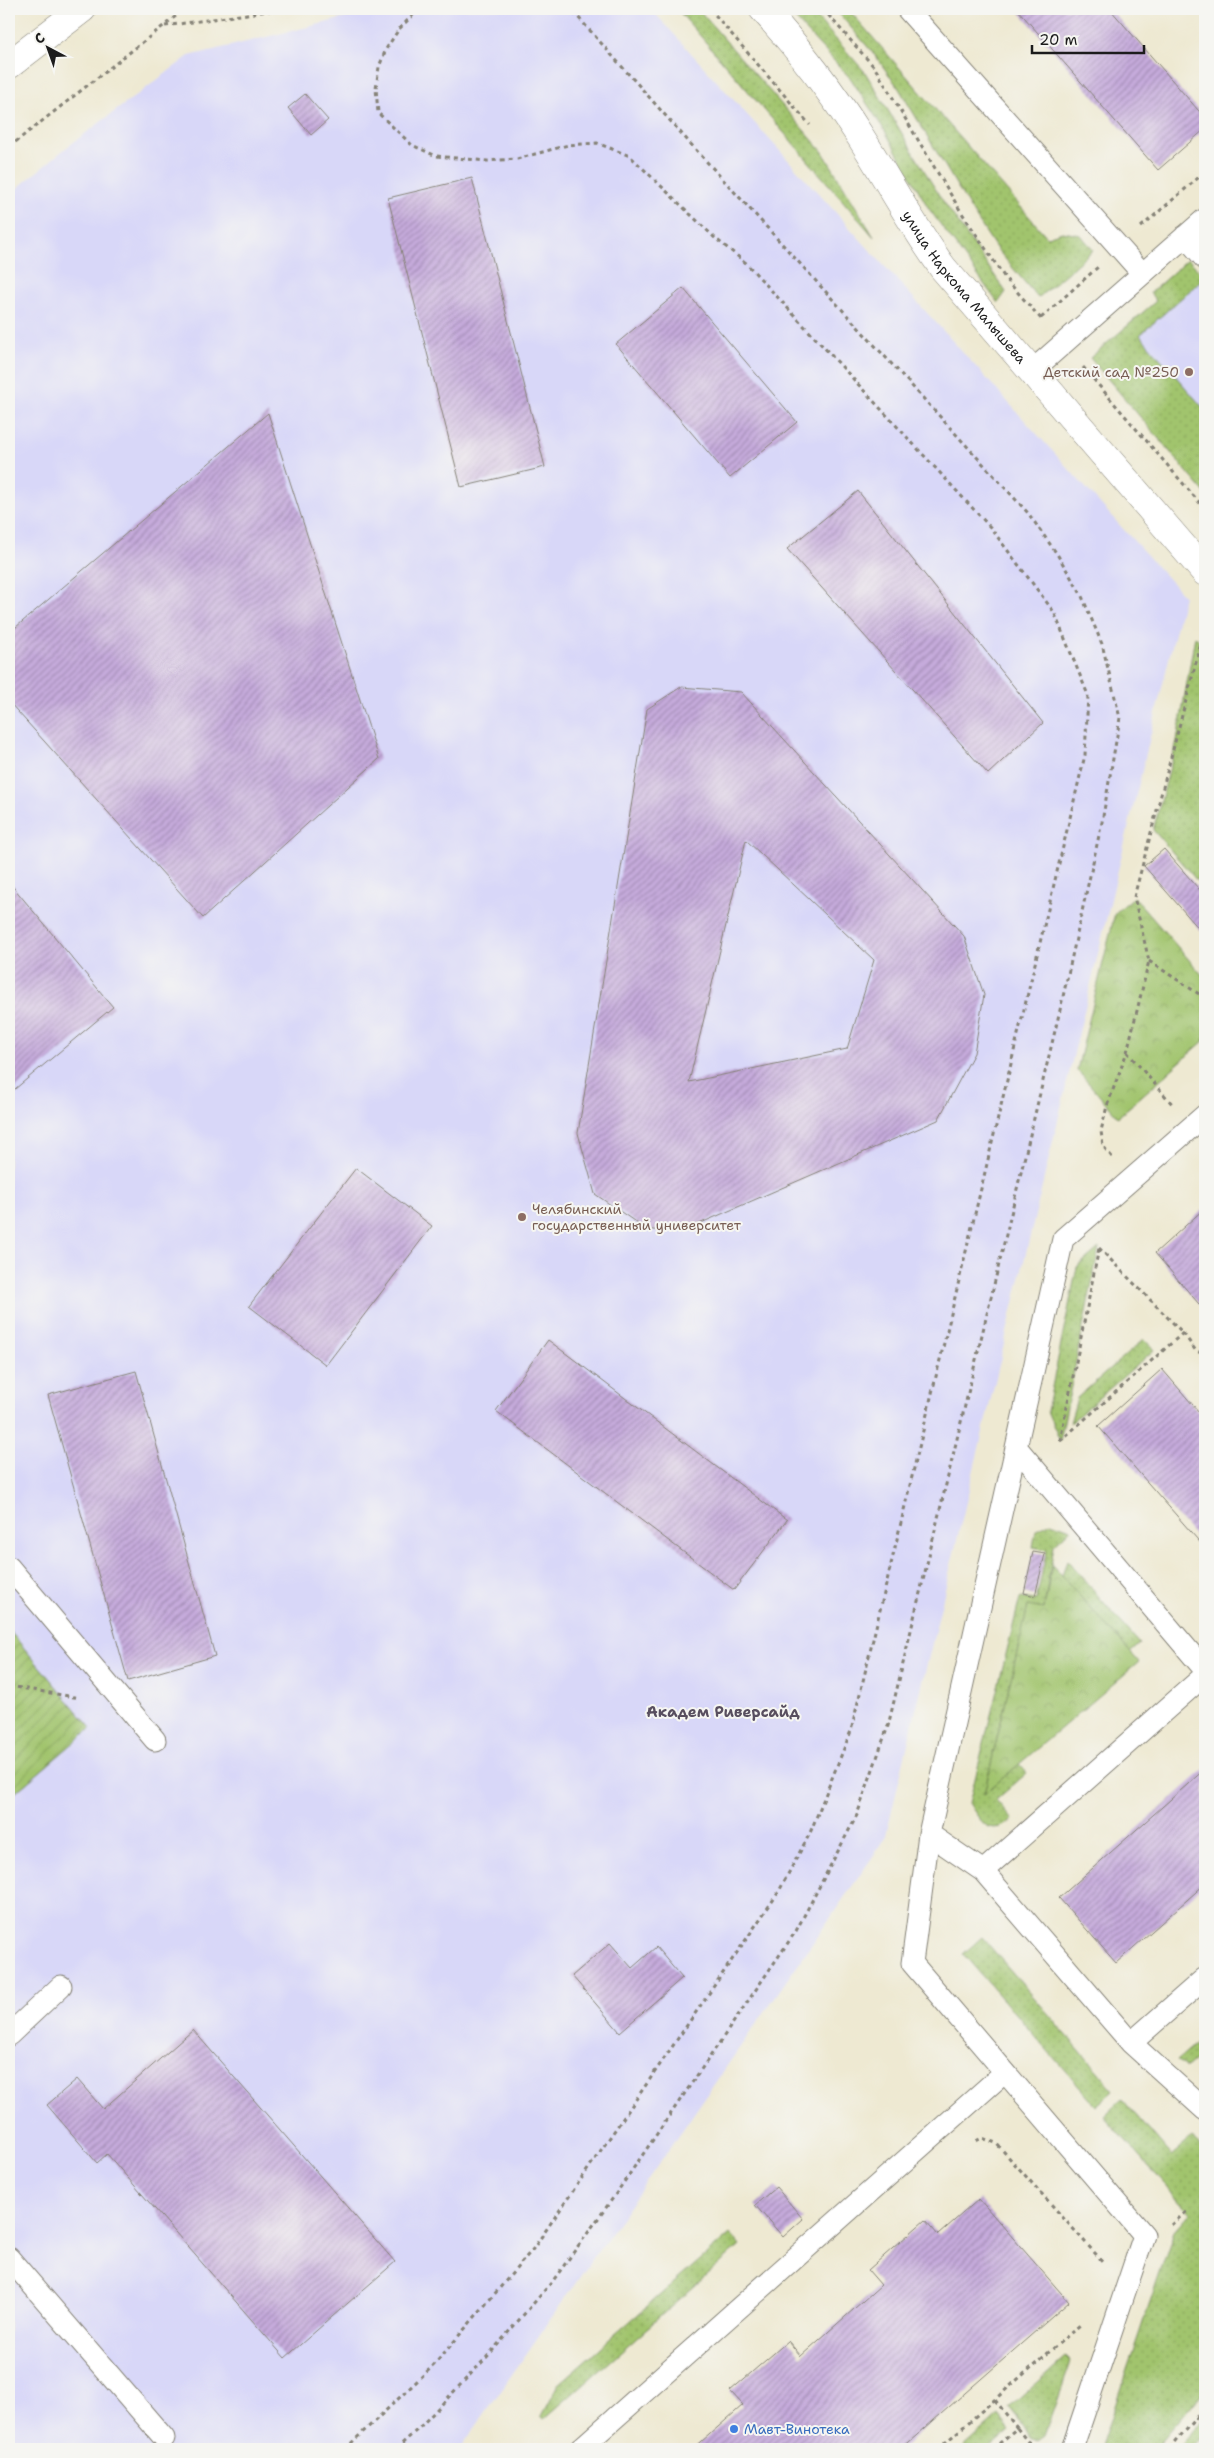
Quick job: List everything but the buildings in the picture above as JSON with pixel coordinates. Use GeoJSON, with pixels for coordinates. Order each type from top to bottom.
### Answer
{"type":"FeatureCollection","features":[{"type":"Feature","properties":{"kind":"street"},"geometry":{"type":"LineString","coordinates":[[9,65],[82,9]]}},
{"type":"Feature","properties":{"kind":"street","name":"улица Наркома Малышева"},"geometry":{"type":"LineString","coordinates":[[764,9],[810,62],[860,136],[927,246],[1205,572]]}},
{"type":"Feature","properties":{"kind":"lane"},"geometry":{"type":"LineString","coordinates":[[906,9],[1142,273]]}},
{"type":"Feature","properties":{"kind":"lane"},"geometry":{"type":"LineString","coordinates":[[1032,371],[1205,219]]}},
{"type":"Feature","properties":{"kind":"lane"},"geometry":{"type":"LineString","coordinates":[[1185,236],[1205,259]]}},
{"type":"Feature","properties":{"kind":"lane"},"geometry":{"type":"LineString","coordinates":[[1072,2449],[1144,2235],[912,1963],[929,1834],[1063,1239],[1199,1120]]}},
{"type":"Feature","properties":{"kind":"lane"},"geometry":{"type":"LineString","coordinates":[[1017,1448],[1205,1670]]}},
{"type":"Feature","properties":{"kind":"lane"},"geometry":{"type":"LineString","coordinates":[[9,1567],[155,1740]]}},
{"type":"Feature","properties":{"kind":"lane"},"geometry":{"type":"LineString","coordinates":[[983,1871],[1205,1676]]}},
{"type":"Feature","properties":{"kind":"lane"},"geometry":{"type":"LineString","coordinates":[[929,1834],[983,1871],[1131,2043],[1205,2110]]}},
{"type":"Feature","properties":{"kind":"lane"},"geometry":{"type":"LineString","coordinates":[[1131,2043],[1205,1978]]}},
{"type":"Feature","properties":{"kind":"lane"},"geometry":{"type":"LineString","coordinates":[[9,2035],[62,1986]]}},
{"type":"Feature","properties":{"kind":"lane"},"geometry":{"type":"LineString","coordinates":[[580,2449],[1005,2072]]}},
{"type":"Feature","properties":{"kind":"lane"},"geometry":{"type":"LineString","coordinates":[[9,2258],[164,2438]]}},
{"type":"Feature","properties":{"kind":"path"},"geometry":{"type":"LineString","coordinates":[[9,147],[185,9]]}},
{"type":"Feature","properties":{"kind":"path"},"geometry":{"type":"LineString","coordinates":[[165,26],[281,9]]}},
{"type":"Feature","properties":{"kind":"path"},"geometry":{"type":"LineString","coordinates":[[345,2449],[433,2366],[533,2249],[742,1948],[778,1893],[810,1833],[853,1722],[1085,755],[1088,695],[1054,612],[990,527],[746,263],[716,239],[630,156],[597,143],[568,145],[517,159],[487,161],[436,156],[412,145],[392,128],[378,113],[376,88],[379,67],[386,49],[399,29],[414,14],[424,9]]}},
{"type":"Feature","properties":{"kind":"path"},"geometry":{"type":"LineString","coordinates":[[396,2449],[418,2429],[486,2358],[552,2282],[607,2206],[796,1931],[856,1815],[888,1726],[1056,1029],[1102,822],[1120,718],[1102,644],[1081,594],[1057,554],[1028,513],[697,151],[577,16],[565,9]]}},
{"type":"Feature","properties":{"kind":"path"},"geometry":{"type":"LineString","coordinates":[[823,9],[875,68],[940,177],[1006,278],[1205,509]]}},
{"type":"Feature","properties":{"kind":"path"},"geometry":{"type":"LineString","coordinates":[[1131,1179],[1103,1146],[1101,1131],[1107,1106],[1127,1052],[1149,961],[1134,897],[1203,636]]}},
{"type":"Feature","properties":{"kind":"path"},"geometry":{"type":"LineString","coordinates":[[1149,961],[1205,998]]}},
{"type":"Feature","properties":{"kind":"path"},"geometry":{"type":"LineString","coordinates":[[1127,1052],[1199,1120]]}},
{"type":"Feature","properties":{"kind":"path"},"geometry":{"type":"LineString","coordinates":[[1080,1225],[1099,1248],[1183,1333],[1196,1351],[1205,1354]]}},
{"type":"Feature","properties":{"kind":"path"},"geometry":{"type":"LineString","coordinates":[[1099,1248],[1060,1441],[1183,1333]]}},
{"type":"Feature","properties":{"kind":"path"},"geometry":{"type":"LineString","coordinates":[[9,1686],[126,1706]]}},
{"type":"Feature","properties":{"kind":"path"},"geometry":{"type":"LineString","coordinates":[[974,2141],[982,2138],[996,2143],[1108,2268]]}},
{"type":"Feature","properties":{"kind":"path"},"geometry":{"type":"LineString","coordinates":[[938,2449],[1087,2319]]}},
{"type":"Feature","properties":{"kind":"path"},"geometry":{"type":"LineString","coordinates":[[995,2400],[1027,2441],[1039,2449],[1045,2444]]}},
{"type":"Feature","properties":{"kind":"path"},"geometry":{"type":"LineString","coordinates":[[1169,2449],[1205,2407]]}},
{"type":"Feature","properties":{"kind":"path"},"geometry":{"type":"LineString","coordinates":[[993,2449],[1016,2428]]}},
{"type":"Feature","properties":{"kind":"shaded area","name":"Челябинский государственный университет"},"geometry":{"type":"Polygon","coordinates":[[[382,9],[651,9],[1184,596],[885,1839],[460,2449],[9,2449],[9,195],[66,148],[189,56],[382,9]]]}},
{"type":"Feature","properties":{"kind":"shaded area","name":"Детский сад №250"},"geometry":{"type":"Polygon","coordinates":[[[1205,277],[1205,410],[1139,335],[1205,277]]]}},
{"type":"Feature","properties":{"kind":"green space"},"geometry":{"type":"Polygon","coordinates":[[[677,9],[698,9],[823,152],[874,237],[677,9]]]}},
{"type":"Feature","properties":{"kind":"green space"},"geometry":{"type":"Polygon","coordinates":[[[786,9],[809,9],[865,72],[939,195],[1006,292],[998,303],[929,209],[885,131],[851,79],[786,9]]]}},
{"type":"Feature","properties":{"kind":"green space"},"geometry":{"type":"Polygon","coordinates":[[[835,9],[848,9],[1047,237],[1062,232],[1081,235],[1093,250],[1038,298],[996,248],[898,87],[873,53],[835,9]]]}},
{"type":"Feature","properties":{"kind":"green space"},"geometry":{"type":"Polygon","coordinates":[[[1188,259],[1205,277],[1140,335],[1205,410],[1205,493],[1090,358],[1156,301],[1150,293],[1188,259]]]}},
{"type":"Feature","properties":{"kind":"green space"},"geometry":{"type":"Polygon","coordinates":[[[1195,636],[1205,647],[1205,890],[1153,830],[1177,741],[1195,636]]]}},
{"type":"Feature","properties":{"kind":"green space"},"geometry":{"type":"Polygon","coordinates":[[[1134,897],[1205,978],[1205,1040],[1118,1117],[1077,1070],[1115,913],[1134,897]]]}},
{"type":"Feature","properties":{"kind":"green space"},"geometry":{"type":"Polygon","coordinates":[[[1099,1248],[1060,1441],[1047,1411],[1077,1267],[1099,1248]]]}},
{"type":"Feature","properties":{"kind":"green space"},"geometry":{"type":"Polygon","coordinates":[[[1144,1339],[1154,1350],[1070,1423],[1077,1398],[1144,1339]]]}},
{"type":"Feature","properties":{"kind":"green space"},"geometry":{"type":"Polygon","coordinates":[[[1051,1522],[1071,1529],[1054,1545],[1044,1609],[1028,1607],[984,1794],[1019,1764],[1027,1773],[996,1800],[1013,1820],[998,1828],[992,1828],[982,1821],[969,1803],[1020,1598],[1036,1600],[1047,1550],[1033,1547],[1036,1530],[1051,1522]]]}},
{"type":"Feature","properties":{"kind":"green space"},"geometry":{"type":"Polygon","coordinates":[[[1067,1560],[1140,1644],[1130,1653],[1062,1576],[1067,1560]]]}},
{"type":"Feature","properties":{"kind":"green space"},"geometry":{"type":"Polygon","coordinates":[[[1052,1565],[1139,1662],[984,1794],[1028,1606],[1044,1609],[1052,1565]]]}},
{"type":"Feature","properties":{"kind":"green space"},"geometry":{"type":"Polygon","coordinates":[[[9,1630],[91,1728],[9,1798],[9,1630]]]}},
{"type":"Feature","properties":{"kind":"green space"},"geometry":{"type":"Polygon","coordinates":[[[982,1937],[1114,2090],[1096,2106],[963,1954],[982,1937]]]}},
{"type":"Feature","properties":{"kind":"green space"},"geometry":{"type":"Polygon","coordinates":[[[1205,2036],[1205,2051],[1186,2068],[1177,2060],[1205,2036]]]}},
{"type":"Feature","properties":{"kind":"green space"},"geometry":{"type":"Polygon","coordinates":[[[1122,2099],[1171,2156],[1192,2138],[1205,2149],[1205,2390],[1154,2449],[1100,2449],[1174,2231],[1190,2213],[1104,2116],[1122,2099]]]}},
{"type":"Feature","properties":{"kind":"green space"},"geometry":{"type":"Polygon","coordinates":[[[730,2234],[740,2246],[544,2419],[541,2416],[558,2384],[730,2234]]]}},
{"type":"Feature","properties":{"kind":"green space"},"geometry":{"type":"Polygon","coordinates":[[[1066,2357],[1071,2362],[1045,2435],[1038,2440],[1032,2437],[1009,2408],[1066,2357]]]}},
{"type":"Feature","properties":{"kind":"green space"},"geometry":{"type":"Polygon","coordinates":[[[999,2416],[1010,2430],[988,2449],[962,2449],[999,2416]]]}},
{"type":"Feature","properties":{"kind":"green space"},"geometry":{"type":"Polygon","coordinates":[[[1205,2418],[1205,2433],[1191,2449],[1178,2449],[1205,2418]]]}},
{"type":"Feature","properties":{"kind":"place","name":"Детский сад №250"},"geometry":{"type":"Point","coordinates":[1189,372]}},
{"type":"Feature","properties":{"kind":"place","name":"Челябинский государственный университет"},"geometry":{"type":"Point","coordinates":[522,1217]}},
{"type":"Feature","properties":{"kind":"place","name":"Мавт-Винотека"},"geometry":{"type":"Point","coordinates":[734,2429]}},
{"type":"Feature","properties":{"kind":"district","name":"Академ Риверсайд"},"geometry":{"type":"Point","coordinates":[723,1712]}}]}
